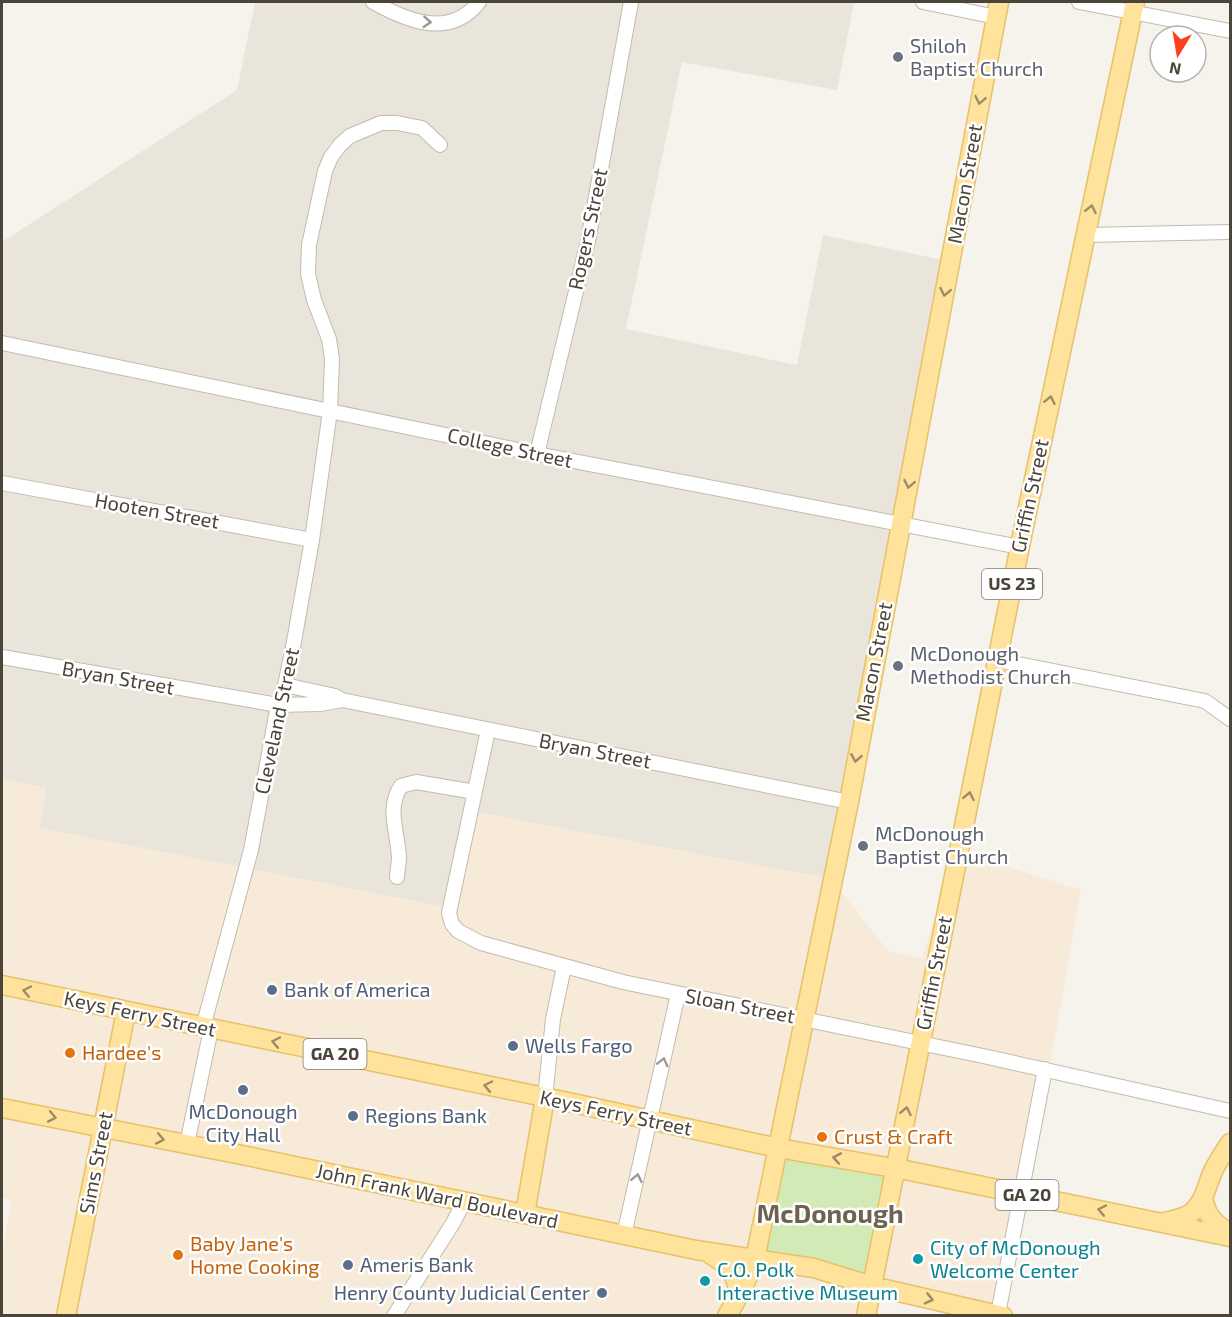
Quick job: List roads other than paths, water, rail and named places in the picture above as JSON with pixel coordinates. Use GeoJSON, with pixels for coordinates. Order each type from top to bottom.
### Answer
{"type":"FeatureCollection","features":[{"type":"Feature","properties":{"kind":"main road","name":"Griffin Street"},"geometry":{"type":"LineString","coordinates":[[895,1168],[1020,547],[1134,7]]}},
{"type":"Feature","properties":{"kind":"main road","name":"Macon Street"},"geometry":{"type":"LineString","coordinates":[[728,1316],[755,1259],[805,1018],[849,802],[864,710],[997,9]]}},
{"type":"Feature","properties":{"kind":"main road","name":"Keys Ferry Street"},"geometry":{"type":"LineString","coordinates":[[2,985],[649,1119],[778,1148],[895,1168],[1230,1235]]}},
{"type":"Feature","properties":{"kind":"main road","name":"Sims Street"},"geometry":{"type":"LineString","coordinates":[[66,1316],[126,1011]]}},
{"type":"Feature","properties":{"kind":"main road"},"geometry":{"type":"LineString","coordinates":[[525,1214],[545,1098]]}},
{"type":"Feature","properties":{"kind":"main road","name":"John Frank Ward Boulevard"},"geometry":{"type":"LineString","coordinates":[[2,1108],[188,1144],[624,1235],[706,1251],[782,1261],[814,1268],[872,1286],[1000,1315]]}},
{"type":"Feature","properties":{"kind":"main road"},"geometry":{"type":"LineString","coordinates":[[1159,1222],[1190,1214],[1203,1197],[1214,1169],[1230,1143]]}},
{"type":"Feature","properties":{"kind":"main road","name":"US 23"},"geometry":{"type":"LineString","coordinates":[[866,1316],[895,1168]]}},
{"type":"Feature","properties":{"kind":"main road"},"geometry":{"type":"LineString","coordinates":[[1203,1197],[1212,1220],[1230,1235]]}},
{"type":"Feature","properties":{"kind":"main road"},"geometry":{"type":"LineString","coordinates":[[706,1251],[726,1264],[732,1271],[738,1284],[738,1297]]}},
{"type":"Feature","properties":{"kind":"street"},"geometry":{"type":"LineString","coordinates":[[373,2],[399,16],[418,22],[450,23],[471,11],[479,2]]}},
{"type":"Feature","properties":{"kind":"street","name":"Rogers Street"},"geometry":{"type":"LineString","coordinates":[[537,454],[588,241],[631,2]]}},
{"type":"Feature","properties":{"kind":"street"},"geometry":{"type":"LineString","coordinates":[[923,2],[997,9]]}},
{"type":"Feature","properties":{"kind":"street"},"geometry":{"type":"LineString","coordinates":[[1079,2],[1134,7],[1230,31]]}},
{"type":"Feature","properties":{"kind":"street","name":"Cleveland Street"},"geometry":{"type":"LineString","coordinates":[[188,1144],[207,1028],[251,850],[312,540],[330,411],[332,359],[329,339],[314,300],[308,274],[309,245],[325,171],[331,157],[345,140],[361,129],[381,123],[397,123],[422,129],[440,145]]}},
{"type":"Feature","properties":{"kind":"street"},"geometry":{"type":"LineString","coordinates":[[1085,235],[1230,232]]}},
{"type":"Feature","properties":{"kind":"street","name":"College Street"},"geometry":{"type":"LineString","coordinates":[[2,343],[537,454],[1020,547]]}},
{"type":"Feature","properties":{"kind":"street","name":"Hooten Street"},"geometry":{"type":"LineString","coordinates":[[2,483],[312,540]]}},
{"type":"Feature","properties":{"kind":"street","name":"Bryan Street"},"geometry":{"type":"LineString","coordinates":[[2,657],[278,705],[320,704],[342,700]]}},
{"type":"Feature","properties":{"kind":"street"},"geometry":{"type":"LineString","coordinates":[[997,660],[1205,701],[1230,718]]}},
{"type":"Feature","properties":{"kind":"street","name":"Bryan Street"},"geometry":{"type":"LineString","coordinates":[[285,686],[334,696],[342,700],[849,802]]}},
{"type":"Feature","properties":{"kind":"street","name":"Sloan Street"},"geometry":{"type":"LineString","coordinates":[[488,730],[449,914],[452,924],[465,936],[481,943],[564,967],[678,994],[920,1042],[1230,1111]]}},
{"type":"Feature","properties":{"kind":"street"},"geometry":{"type":"LineString","coordinates":[[397,877],[399,858],[393,828],[394,805],[401,786],[416,782],[475,792]]}},
{"type":"Feature","properties":{"kind":"street"},"geometry":{"type":"LineString","coordinates":[[545,1098],[553,1019],[564,967]]}},
{"type":"Feature","properties":{"kind":"street"},"geometry":{"type":"LineString","coordinates":[[624,1235],[678,994]]}},
{"type":"Feature","properties":{"kind":"street"},"geometry":{"type":"LineString","coordinates":[[1000,1315],[1020,1193],[1045,1069]]}},
{"type":"Feature","properties":{"kind":"street"},"geometry":{"type":"LineString","coordinates":[[394,1316],[464,1202]]}},
{"type":"Feature","properties":{"kind":"place","name":"Shiloh Baptist Church"},"geometry":{"type":"Point","coordinates":[898,57]}},
{"type":"Feature","properties":{"kind":"place","name":"McDonough Methodist Church"},"geometry":{"type":"Point","coordinates":[898,666]}},
{"type":"Feature","properties":{"kind":"place","name":"McDonough Baptist Church"},"geometry":{"type":"Point","coordinates":[863,846]}},
{"type":"Feature","properties":{"kind":"place","name":"Bank of America"},"geometry":{"type":"Point","coordinates":[272,990]}},
{"type":"Feature","properties":{"kind":"place","name":"Wells Fargo"},"geometry":{"type":"Point","coordinates":[513,1046]}},
{"type":"Feature","properties":{"kind":"place","name":"Hardee's"},"geometry":{"type":"Point","coordinates":[70,1053]}},
{"type":"Feature","properties":{"kind":"place","name":"McDonough City Hall"},"geometry":{"type":"Point","coordinates":[243,1090]}},
{"type":"Feature","properties":{"kind":"place","name":"Regions Bank"},"geometry":{"type":"Point","coordinates":[353,1116]}},
{"type":"Feature","properties":{"kind":"place","name":"Crust & Craft"},"geometry":{"type":"Point","coordinates":[822,1137]}},
{"type":"Feature","properties":{"kind":"place","name":"Baby Jane's Home Cooking"},"geometry":{"type":"Point","coordinates":[178,1255]}},
{"type":"Feature","properties":{"kind":"place","name":"City of McDonough Welcome Center"},"geometry":{"type":"Point","coordinates":[918,1259]}},
{"type":"Feature","properties":{"kind":"place","name":"Ameris Bank"},"geometry":{"type":"Point","coordinates":[348,1265]}},
{"type":"Feature","properties":{"kind":"place","name":"C.O. Polk Interactive Museum"},"geometry":{"type":"Point","coordinates":[705,1281]}},
{"type":"Feature","properties":{"kind":"place","name":"Henry County Judicial Center"},"geometry":{"type":"Point","coordinates":[602,1293]}},
{"type":"Feature","properties":{"kind":"district","name":"McDonough"},"geometry":{"type":"Point","coordinates":[830,1214]}}]}
